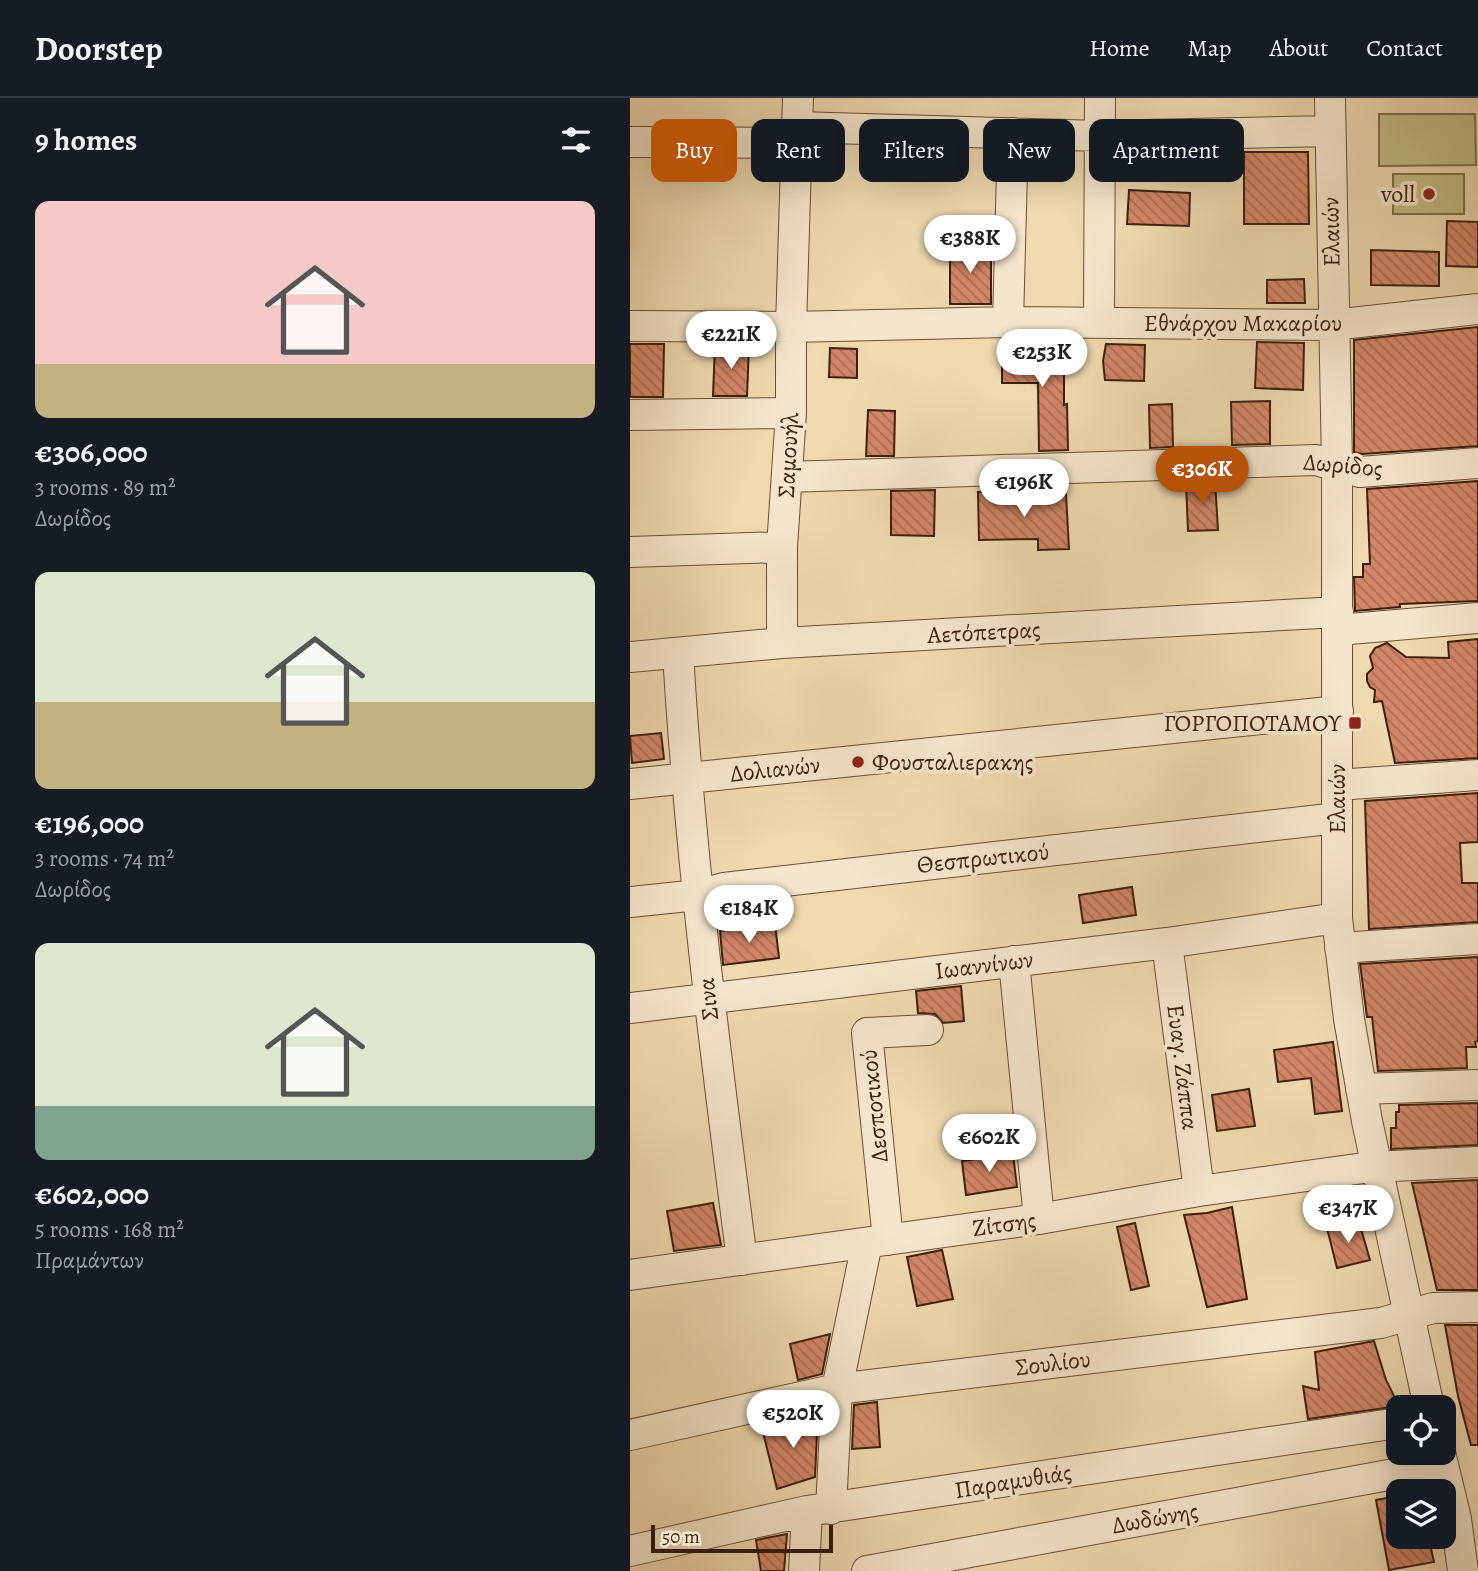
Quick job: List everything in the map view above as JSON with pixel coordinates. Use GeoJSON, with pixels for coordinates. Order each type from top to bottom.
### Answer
{"type":"FeatureCollection","features":[{"type":"Feature","properties":{"kind":"street"},"geometry":{"type":"LineString","coordinates":[[1100,98],[1100,119]]}},
{"type":"Feature","properties":{"kind":"street","name":"Ελαιών"},"geometry":{"type":"LineString","coordinates":[[1330,98],[1337,465],[1337,818],[1340,948],[1361,1089],[1427,1395]]}},
{"type":"Feature","properties":{"kind":"street"},"geometry":{"type":"LineString","coordinates":[[845,125],[983,132]]}},
{"type":"Feature","properties":{"kind":"street"},"geometry":{"type":"LineString","coordinates":[[630,142],[751,128]]}},
{"type":"Feature","properties":{"kind":"street"},"geometry":{"type":"LineString","coordinates":[[1244,133],[1330,131]]}},
{"type":"Feature","properties":{"kind":"street","name":"Σαμουήλ"},"geometry":{"type":"LineString","coordinates":[[782,643],[782,547],[791,413],[795,182]]}},
{"type":"Feature","properties":{"kind":"street"},"geometry":{"type":"LineString","coordinates":[[1008,322],[1012,182]]}},
{"type":"Feature","properties":{"kind":"street"},"geometry":{"type":"LineString","coordinates":[[1099,322],[1100,182]]}},
{"type":"Feature","properties":{"kind":"street","name":"Εθνάρχου Μακαρίου"},"geometry":{"type":"LineString","coordinates":[[630,326],[791,327],[1008,322],[1333,325],[1478,309]]}},
{"type":"Feature","properties":{"kind":"street"},"geometry":{"type":"LineString","coordinates":[[630,415],[791,413]]}},
{"type":"Feature","properties":{"kind":"street","name":"Δωρίδος"},"geometry":{"type":"LineString","coordinates":[[788,477],[1316,460],[1360,472],[1478,463]]}},
{"type":"Feature","properties":{"kind":"street"},"geometry":{"type":"LineString","coordinates":[[630,552],[782,547]]}},
{"type":"Feature","properties":{"kind":"street","name":"Αετόπετρας"},"geometry":{"type":"LineString","coordinates":[[630,657],[782,643],[1478,618]]}},
{"type":"Feature","properties":{"kind":"street","name":"Σινα"},"geometry":{"type":"LineString","coordinates":[[677,653],[685,779],[708,997],[742,1260]]}},
{"type":"Feature","properties":{"kind":"street","name":"Δολιανών"},"geometry":{"type":"LineString","coordinates":[[630,784],[1338,711]]}},
{"type":"Feature","properties":{"kind":"street"},"geometry":{"type":"LineString","coordinates":[[1337,785],[1478,775]]}},
{"type":"Feature","properties":{"kind":"street","name":"Θεσπρωτικού"},"geometry":{"type":"LineString","coordinates":[[630,902],[698,895],[723,888],[1337,818]]}},
{"type":"Feature","properties":{"kind":"street","name":"Ιωαννίνων"},"geometry":{"type":"LineString","coordinates":[[630,1008],[1167,943],[1338,918]]}},
{"type":"Feature","properties":{"kind":"street"},"geometry":{"type":"LineString","coordinates":[[1340,948],[1478,939]]}},
{"type":"Feature","properties":{"kind":"street","name":"Ευαγ. Ζάππα"},"geometry":{"type":"LineString","coordinates":[[1167,943],[1199,1191]]}},
{"type":"Feature","properties":{"kind":"street"},"geometry":{"type":"LineString","coordinates":[[1014,961],[1040,1219]]}},
{"type":"Feature","properties":{"kind":"street","name":"Δεσποτικού"},"geometry":{"type":"LineString","coordinates":[[804,1571],[819,1510],[837,1389],[878,1242],[867,1033],[928,1030]]}},
{"type":"Feature","properties":{"kind":"street"},"geometry":{"type":"LineString","coordinates":[[1361,1089],[1478,1085]]}},
{"type":"Feature","properties":{"kind":"street","name":"Ζίτσης"},"geometry":{"type":"LineString","coordinates":[[630,1275],[1040,1219],[1199,1191],[1378,1167],[1478,1162]]}},
{"type":"Feature","properties":{"kind":"street","name":"Σουλίου"},"geometry":{"type":"LineString","coordinates":[[630,1435],[837,1389],[1381,1323],[1433,1308],[1478,1307]]}},
{"type":"Feature","properties":{"kind":"street","name":"Παραμυθιάς"},"geometry":{"type":"LineString","coordinates":[[630,1551],[819,1510],[1386,1425]]}},
{"type":"Feature","properties":{"kind":"street","name":"Δωδώνης"},"geometry":{"type":"LineString","coordinates":[[867,1571],[1411,1465]]}},
{"type":"Feature","properties":{"kind":"street"},"geometry":{"type":"LineString","coordinates":[[1445,1465],[1467,1518],[1463,1571]]}},
{"type":"Feature","properties":{"kind":"shaded area"},"geometry":{"type":"Polygon","coordinates":[[[1379,114],[1475,114],[1476,165],[1379,166],[1379,114]]]}},
{"type":"Feature","properties":{"kind":"shaded area","name":"voll"},"geometry":{"type":"Polygon","coordinates":[[[1393,174],[1464,174],[1464,214],[1393,214],[1393,174]]]}},
{"type":"Feature","properties":{"kind":"building"},"geometry":{"type":"Polygon","coordinates":[[[1244,152],[1308,152],[1309,224],[1244,224],[1244,152]]]}},
{"type":"Feature","properties":{"kind":"building"},"geometry":{"type":"Polygon","coordinates":[[[1129,190],[1190,193],[1189,226],[1127,224],[1129,190]]]}},
{"type":"Feature","properties":{"kind":"building"},"geometry":{"type":"Polygon","coordinates":[[[1447,221],[1478,222],[1478,267],[1446,266],[1447,221]]]}},
{"type":"Feature","properties":{"kind":"building"},"geometry":{"type":"Polygon","coordinates":[[[950,247],[991,247],[991,304],[950,304],[950,247]]]}},
{"type":"Feature","properties":{"kind":"building"},"geometry":{"type":"Polygon","coordinates":[[[1371,250],[1439,252],[1439,286],[1371,285],[1371,250]]]}},
{"type":"Feature","properties":{"kind":"building"},"geometry":{"type":"Polygon","coordinates":[[[1304,279],[1305,303],[1267,303],[1267,280],[1304,279]]]}},
{"type":"Feature","properties":{"kind":"building"},"geometry":{"type":"Polygon","coordinates":[[[1478,327],[1478,446],[1362,454],[1354,452],[1354,340],[1478,327]]]}},
{"type":"Feature","properties":{"kind":"building"},"geometry":{"type":"Polygon","coordinates":[[[1257,342],[1304,343],[1303,390],[1255,388],[1257,342]]]}},
{"type":"Feature","properties":{"kind":"building"},"geometry":{"type":"Polygon","coordinates":[[[630,344],[664,344],[663,397],[630,397],[630,344]]]}},
{"type":"Feature","properties":{"kind":"building"},"geometry":{"type":"Polygon","coordinates":[[[1106,344],[1145,345],[1144,381],[1105,380],[1103,361],[1106,344]]]}},
{"type":"Feature","properties":{"kind":"building"},"geometry":{"type":"Polygon","coordinates":[[[715,346],[749,347],[747,396],[713,396],[715,346]]]}},
{"type":"Feature","properties":{"kind":"building"},"geometry":{"type":"Polygon","coordinates":[[[1002,346],[1064,347],[1064,405],[1067,404],[1068,450],[1039,451],[1038,383],[1002,383],[1002,346]]]}},
{"type":"Feature","properties":{"kind":"building"},"geometry":{"type":"Polygon","coordinates":[[[830,348],[857,349],[857,378],[829,377],[830,348]]]}},
{"type":"Feature","properties":{"kind":"building"},"geometry":{"type":"Polygon","coordinates":[[[1270,401],[1270,444],[1232,445],[1231,402],[1270,401]]]}},
{"type":"Feature","properties":{"kind":"building"},"geometry":{"type":"Polygon","coordinates":[[[1172,404],[1173,447],[1150,448],[1149,405],[1172,404]]]}},
{"type":"Feature","properties":{"kind":"building"},"geometry":{"type":"Polygon","coordinates":[[[868,410],[895,411],[894,456],[866,456],[868,410]]]}},
{"type":"Feature","properties":{"kind":"building"},"geometry":{"type":"Polygon","coordinates":[[[1215,481],[1218,530],[1188,531],[1186,482],[1215,481]]]}},
{"type":"Feature","properties":{"kind":"building"},"geometry":{"type":"Polygon","coordinates":[[[1478,481],[1478,601],[1400,604],[1400,607],[1355,611],[1354,577],[1363,577],[1363,564],[1370,564],[1367,489],[1478,481]]]}},
{"type":"Feature","properties":{"kind":"building"},"geometry":{"type":"Polygon","coordinates":[[[935,490],[934,536],[891,535],[891,491],[935,490]]]}},
{"type":"Feature","properties":{"kind":"building"},"geometry":{"type":"Polygon","coordinates":[[[978,492],[1011,492],[1011,496],[1066,494],[1069,549],[1038,550],[1038,539],[979,540],[978,492]]]}},
{"type":"Feature","properties":{"kind":"building"},"geometry":{"type":"Polygon","coordinates":[[[1478,639],[1478,758],[1395,763],[1382,701],[1374,702],[1375,690],[1367,681],[1367,674],[1373,668],[1370,656],[1375,648],[1387,643],[1406,657],[1449,658],[1448,642],[1478,639]]]}},
{"type":"Feature","properties":{"kind":"building"},"geometry":{"type":"Polygon","coordinates":[[[661,733],[664,759],[632,763],[630,736],[661,733]]]}},
{"type":"Feature","properties":{"kind":"building"},"geometry":{"type":"Polygon","coordinates":[[[1478,793],[1478,842],[1460,843],[1462,883],[1478,883],[1478,922],[1369,929],[1365,801],[1478,793]]]}},
{"type":"Feature","properties":{"kind":"building"},"geometry":{"type":"Polygon","coordinates":[[[1132,887],[1136,915],[1083,923],[1079,895],[1132,887]]]}},
{"type":"Feature","properties":{"kind":"building"},"geometry":{"type":"Polygon","coordinates":[[[775,924],[779,958],[723,965],[720,931],[775,924]]]}},
{"type":"Feature","properties":{"kind":"building"},"geometry":{"type":"Polygon","coordinates":[[[1478,957],[1478,1041],[1475,1042],[1476,1047],[1466,1047],[1467,1068],[1378,1071],[1372,1017],[1367,1017],[1360,964],[1478,957]]]}},
{"type":"Feature","properties":{"kind":"building"},"geometry":{"type":"Polygon","coordinates":[[[961,986],[964,1021],[943,1023],[935,1014],[918,1013],[916,991],[961,986]]]}},
{"type":"Feature","properties":{"kind":"building"},"geometry":{"type":"Polygon","coordinates":[[[1333,1042],[1342,1111],[1315,1114],[1311,1078],[1278,1082],[1274,1050],[1333,1042]]]}},
{"type":"Feature","properties":{"kind":"building"},"geometry":{"type":"Polygon","coordinates":[[[1249,1089],[1255,1126],[1217,1131],[1212,1095],[1249,1089]]]}},
{"type":"Feature","properties":{"kind":"building"},"geometry":{"type":"Polygon","coordinates":[[[1478,1103],[1478,1145],[1391,1149],[1391,1128],[1396,1128],[1399,1105],[1478,1103]]]}},
{"type":"Feature","properties":{"kind":"building"},"geometry":{"type":"Polygon","coordinates":[[[1013,1154],[1017,1187],[966,1195],[962,1161],[1013,1154]]]}},
{"type":"Feature","properties":{"kind":"building"},"geometry":{"type":"Polygon","coordinates":[[[1478,1180],[1478,1290],[1437,1290],[1412,1183],[1478,1180]]]}},
{"type":"Feature","properties":{"kind":"building"},"geometry":{"type":"Polygon","coordinates":[[[713,1203],[721,1245],[674,1251],[667,1211],[713,1203]]]}},
{"type":"Feature","properties":{"kind":"building"},"geometry":{"type":"Polygon","coordinates":[[[1232,1207],[1247,1299],[1207,1307],[1184,1215],[1232,1207]]]}},
{"type":"Feature","properties":{"kind":"building"},"geometry":{"type":"Polygon","coordinates":[[[1359,1222],[1370,1260],[1337,1268],[1327,1228],[1359,1222]]]}},
{"type":"Feature","properties":{"kind":"building"},"geometry":{"type":"Polygon","coordinates":[[[1135,1223],[1149,1286],[1131,1290],[1117,1227],[1135,1223]]]}},
{"type":"Feature","properties":{"kind":"building"},"geometry":{"type":"Polygon","coordinates":[[[942,1250],[953,1299],[917,1306],[907,1257],[942,1250]]]}},
{"type":"Feature","properties":{"kind":"building"},"geometry":{"type":"Polygon","coordinates":[[[1445,1325],[1478,1325],[1478,1445],[1471,1445],[1458,1396],[1445,1325]]]}},
{"type":"Feature","properties":{"kind":"building"},"geometry":{"type":"Polygon","coordinates":[[[830,1334],[822,1374],[798,1380],[790,1344],[830,1334]]]}},
{"type":"Feature","properties":{"kind":"building"},"geometry":{"type":"Polygon","coordinates":[[[1374,1341],[1394,1395],[1386,1395],[1386,1408],[1308,1419],[1303,1386],[1319,1390],[1315,1352],[1374,1341]]]}},
{"type":"Feature","properties":{"kind":"building"},"geometry":{"type":"Polygon","coordinates":[[[877,1402],[880,1447],[852,1449],[854,1405],[877,1402]]]}},
{"type":"Feature","properties":{"kind":"building"},"geometry":{"type":"Polygon","coordinates":[[[818,1411],[815,1477],[777,1489],[762,1428],[808,1417],[807,1414],[818,1411]]]}},
{"type":"Feature","properties":{"kind":"building"},"geometry":{"type":"Polygon","coordinates":[[[1386,1498],[1386,1549],[1431,1549],[1434,1562],[1389,1570],[1376,1500],[1386,1498]]]}},
{"type":"Feature","properties":{"kind":"building"},"geometry":{"type":"Polygon","coordinates":[[[787,1534],[784,1571],[761,1571],[756,1540],[787,1534]]]}},
{"type":"Feature","properties":{"kind":"place","name":"voll"},"geometry":{"type":"Point","coordinates":[1429,194]}},
{"type":"Feature","properties":{"kind":"place","name":"ΓΟΡΓΟΠΟΤΑΜΟΥ"},"geometry":{"type":"Point","coordinates":[1355,723]}},
{"type":"Feature","properties":{"kind":"place","name":"Φουσταλιερακης"},"geometry":{"type":"Point","coordinates":[858,762]}}]}
